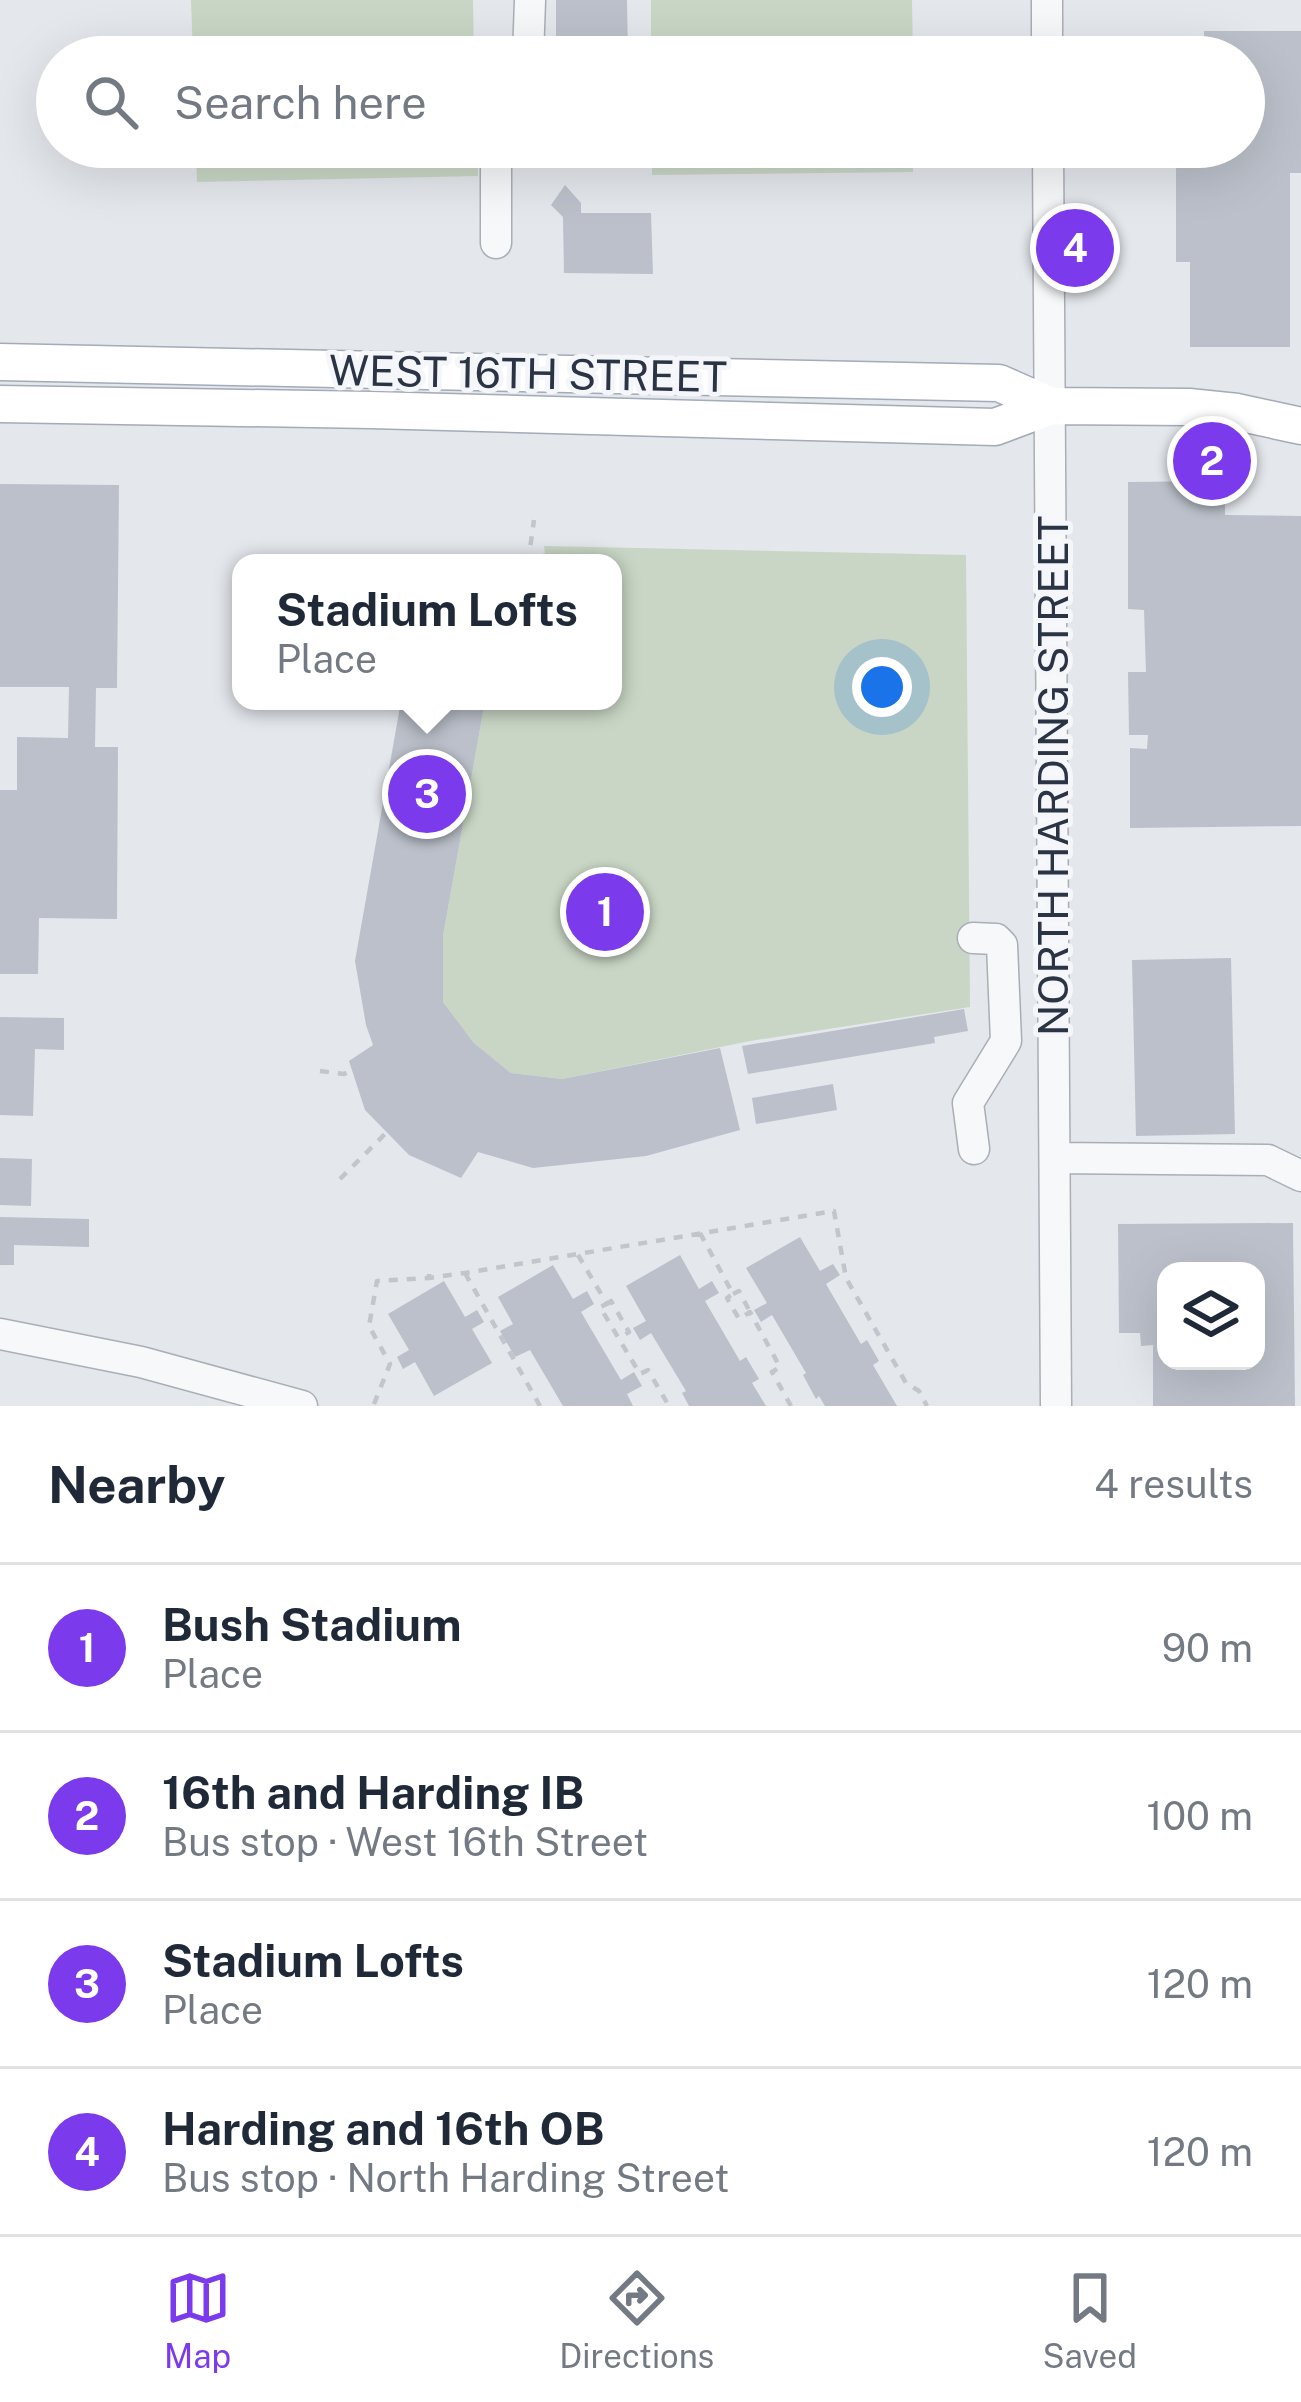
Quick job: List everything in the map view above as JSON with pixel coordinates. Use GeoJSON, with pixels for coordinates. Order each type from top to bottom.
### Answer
{"type":"FeatureCollection","features":[{"type":"Feature","properties":{"kind":"main road","name":"WEST 16TH STREET"},"geometry":{"type":"LineString","coordinates":[[0,362],[999,383],[1051,406]]}},
{"type":"Feature","properties":{"kind":"main road","name":"WEST 16TH STREET"},"geometry":{"type":"LineString","coordinates":[[0,404],[994,427],[1051,406],[1189,407],[1301,426]]}},
{"type":"Feature","properties":{"kind":"street"},"geometry":{"type":"LineString","coordinates":[[529,36],[530,0]]}},
{"type":"Feature","properties":{"kind":"street"},"geometry":{"type":"LineString","coordinates":[[1047,0],[1048,36]]}},
{"type":"Feature","properties":{"kind":"street"},"geometry":{"type":"LineString","coordinates":[[496,168],[496,243]]}},
{"type":"Feature","properties":{"kind":"street","name":"NORTH HARDING STREET"},"geometry":{"type":"LineString","coordinates":[[1048,168],[1056,1406]]}},
{"type":"Feature","properties":{"kind":"street"},"geometry":{"type":"LineString","coordinates":[[973,938],[996,939],[1002,945],[1006,1041],[968,1103],[974,1149]]}},
{"type":"Feature","properties":{"kind":"street"},"geometry":{"type":"LineString","coordinates":[[1054,1158],[1268,1160],[1301,1176]]}},
{"type":"Feature","properties":{"kind":"street"},"geometry":{"type":"LineString","coordinates":[[0,1334],[141,1362],[302,1406]]}},
{"type":"Feature","properties":{"kind":"path"},"geometry":{"type":"LineString","coordinates":[[530,554],[533,520]]}},
{"type":"Feature","properties":{"kind":"path"},"geometry":{"type":"LineString","coordinates":[[320,1070],[344,1074],[352,1070]]}},
{"type":"Feature","properties":{"kind":"path"},"geometry":{"type":"LineString","coordinates":[[340,1179],[387,1132]]}},
{"type":"Feature","properties":{"kind":"path"},"geometry":{"type":"LineString","coordinates":[[374,1404],[390,1364],[369,1326],[377,1282],[464,1273],[834,1211],[846,1278],[905,1383],[919,1391],[928,1406]]}},
{"type":"Feature","properties":{"kind":"path"},"geometry":{"type":"LineString","coordinates":[[700,1233],[734,1294]]}},
{"type":"Feature","properties":{"kind":"path"},"geometry":{"type":"LineString","coordinates":[[578,1255],[607,1304]]}},
{"type":"Feature","properties":{"kind":"path"},"geometry":{"type":"LineString","coordinates":[[464,1273],[540,1406]]}},
{"type":"Feature","properties":{"kind":"path"},"geometry":{"type":"LineString","coordinates":[[750,1312],[739,1319],[727,1298],[740,1291],[780,1367],[772,1372],[790,1406]]}},
{"type":"Feature","properties":{"kind":"path"},"geometry":{"type":"LineString","coordinates":[[619,1338],[629,1332],[611,1301],[601,1307],[619,1338],[640,1374],[648,1370],[669,1406]]}},
{"type":"Feature","properties":{"kind":"green space"},"geometry":{"type":"Polygon","coordinates":[[[191,0],[473,0],[474,36],[192,36],[191,0]]]}},
{"type":"Feature","properties":{"kind":"green space"},"geometry":{"type":"Polygon","coordinates":[[[651,0],[912,0],[913,36],[651,36],[651,0]]]}},
{"type":"Feature","properties":{"kind":"green space"},"geometry":{"type":"Polygon","coordinates":[[[197,168],[478,168],[478,176],[197,182],[197,168]]]}},
{"type":"Feature","properties":{"kind":"green space"},"geometry":{"type":"Polygon","coordinates":[[[652,168],[913,168],[913,172],[652,175],[652,168]]]}},
{"type":"Feature","properties":{"kind":"green space"},"geometry":{"type":"Polygon","coordinates":[[[544,546],[966,555],[970,1007],[750,1041],[562,1079],[511,1073],[474,1043],[443,1002],[443,936],[483,710],[622,710],[622,554],[545,553],[544,546]]]}},
{"type":"Feature","properties":{"kind":"building"},"geometry":{"type":"Polygon","coordinates":[[[556,0],[627,0],[628,36],[556,36],[556,0]]]}},
{"type":"Feature","properties":{"kind":"building"},"geometry":{"type":"Polygon","coordinates":[[[1204,31],[1301,31],[1301,173],[1290,173],[1290,347],[1190,347],[1190,262],[1176,262],[1176,168],[1265,168],[1265,36],[1204,36],[1204,31]]]}},
{"type":"Feature","properties":{"kind":"building"},"geometry":{"type":"Polygon","coordinates":[[[565,185],[581,203],[581,213],[651,213],[653,274],[564,273],[563,217],[551,205],[565,185]]]}},
{"type":"Feature","properties":{"kind":"building"},"geometry":{"type":"Polygon","coordinates":[[[1225,481],[1225,515],[1301,516],[1301,826],[1130,828],[1130,748],[1147,749],[1148,735],[1129,735],[1128,672],[1146,672],[1144,610],[1128,609],[1128,482],[1225,481]]]}},
{"type":"Feature","properties":{"kind":"building"},"geometry":{"type":"Polygon","coordinates":[[[0,484],[119,485],[117,688],[96,688],[95,747],[118,747],[117,919],[39,918],[38,974],[0,974],[0,790],[17,790],[17,737],[68,738],[69,687],[0,687],[0,484]]]}},
{"type":"Feature","properties":{"kind":"building"},"geometry":{"type":"Polygon","coordinates":[[[399,710],[483,710],[443,936],[443,1002],[474,1043],[511,1073],[562,1079],[720,1048],[740,1130],[646,1156],[533,1168],[478,1152],[461,1178],[409,1155],[365,1110],[349,1061],[373,1045],[355,961],[399,710]]]}},
{"type":"Feature","properties":{"kind":"building"},"geometry":{"type":"Polygon","coordinates":[[[1231,958],[1235,1134],[1136,1136],[1132,960],[1231,958]]]}},
{"type":"Feature","properties":{"kind":"building"},"geometry":{"type":"Polygon","coordinates":[[[964,1009],[968,1031],[934,1037],[935,1043],[748,1074],[742,1046],[964,1009]]]}},
{"type":"Feature","properties":{"kind":"building"},"geometry":{"type":"Polygon","coordinates":[[[0,1017],[64,1018],[64,1050],[35,1049],[33,1116],[0,1115],[0,1017]]]}},
{"type":"Feature","properties":{"kind":"building"},"geometry":{"type":"Polygon","coordinates":[[[833,1084],[837,1110],[756,1124],[752,1098],[833,1084]]]}},
{"type":"Feature","properties":{"kind":"building"},"geometry":{"type":"Polygon","coordinates":[[[0,1158],[32,1159],[31,1206],[0,1205],[0,1158]]]}},
{"type":"Feature","properties":{"kind":"building"},"geometry":{"type":"Polygon","coordinates":[[[0,1217],[89,1219],[89,1247],[14,1245],[14,1265],[0,1265],[0,1217]]]}},
{"type":"Feature","properties":{"kind":"building"},"geometry":{"type":"Polygon","coordinates":[[[1293,1223],[1295,1406],[1153,1406],[1153,1345],[1141,1346],[1140,1333],[1119,1333],[1118,1224],[1293,1223]]]}},
{"type":"Feature","properties":{"kind":"building"},"geometry":{"type":"Polygon","coordinates":[[[800,1237],[820,1271],[833,1264],[840,1275],[826,1284],[861,1344],[867,1340],[879,1361],[873,1365],[897,1406],[825,1406],[819,1396],[816,1399],[772,1315],[761,1322],[754,1310],[767,1303],[746,1268],[800,1237]]]}},
{"type":"Feature","properties":{"kind":"building"},"geometry":{"type":"Polygon","coordinates":[[[680,1255],[699,1289],[712,1281],[719,1293],[705,1301],[740,1361],[746,1357],[759,1379],[752,1383],[766,1406],[689,1406],[682,1393],[686,1391],[651,1333],[640,1340],[633,1328],[646,1321],[626,1286],[680,1255]]]}},
{"type":"Feature","properties":{"kind":"building"},"geometry":{"type":"Polygon","coordinates":[[[553,1265],[573,1299],[587,1291],[594,1304],[581,1312],[621,1380],[634,1372],[642,1386],[627,1394],[633,1406],[563,1406],[530,1350],[515,1357],[500,1331],[513,1324],[498,1297],[553,1265]]]}},
{"type":"Feature","properties":{"kind":"building"},"geometry":{"type":"Polygon","coordinates":[[[444,1281],[465,1317],[477,1310],[484,1322],[472,1329],[492,1363],[434,1396],[415,1362],[403,1369],[397,1357],[409,1350],[388,1314],[444,1281]]]}},
{"type":"Feature","properties":{"kind":"place","name":"Harding and 16th OB"},"geometry":{"type":"Point","coordinates":[1075,248]}},
{"type":"Feature","properties":{"kind":"place","name":"16th and Harding IB"},"geometry":{"type":"Point","coordinates":[1212,461]}},
{"type":"Feature","properties":{"kind":"place","name":"Stadium Lofts"},"geometry":{"type":"Point","coordinates":[427,794]}},
{"type":"Feature","properties":{"kind":"place","name":"Bush Stadium"},"geometry":{"type":"Point","coordinates":[605,912]}}]}
